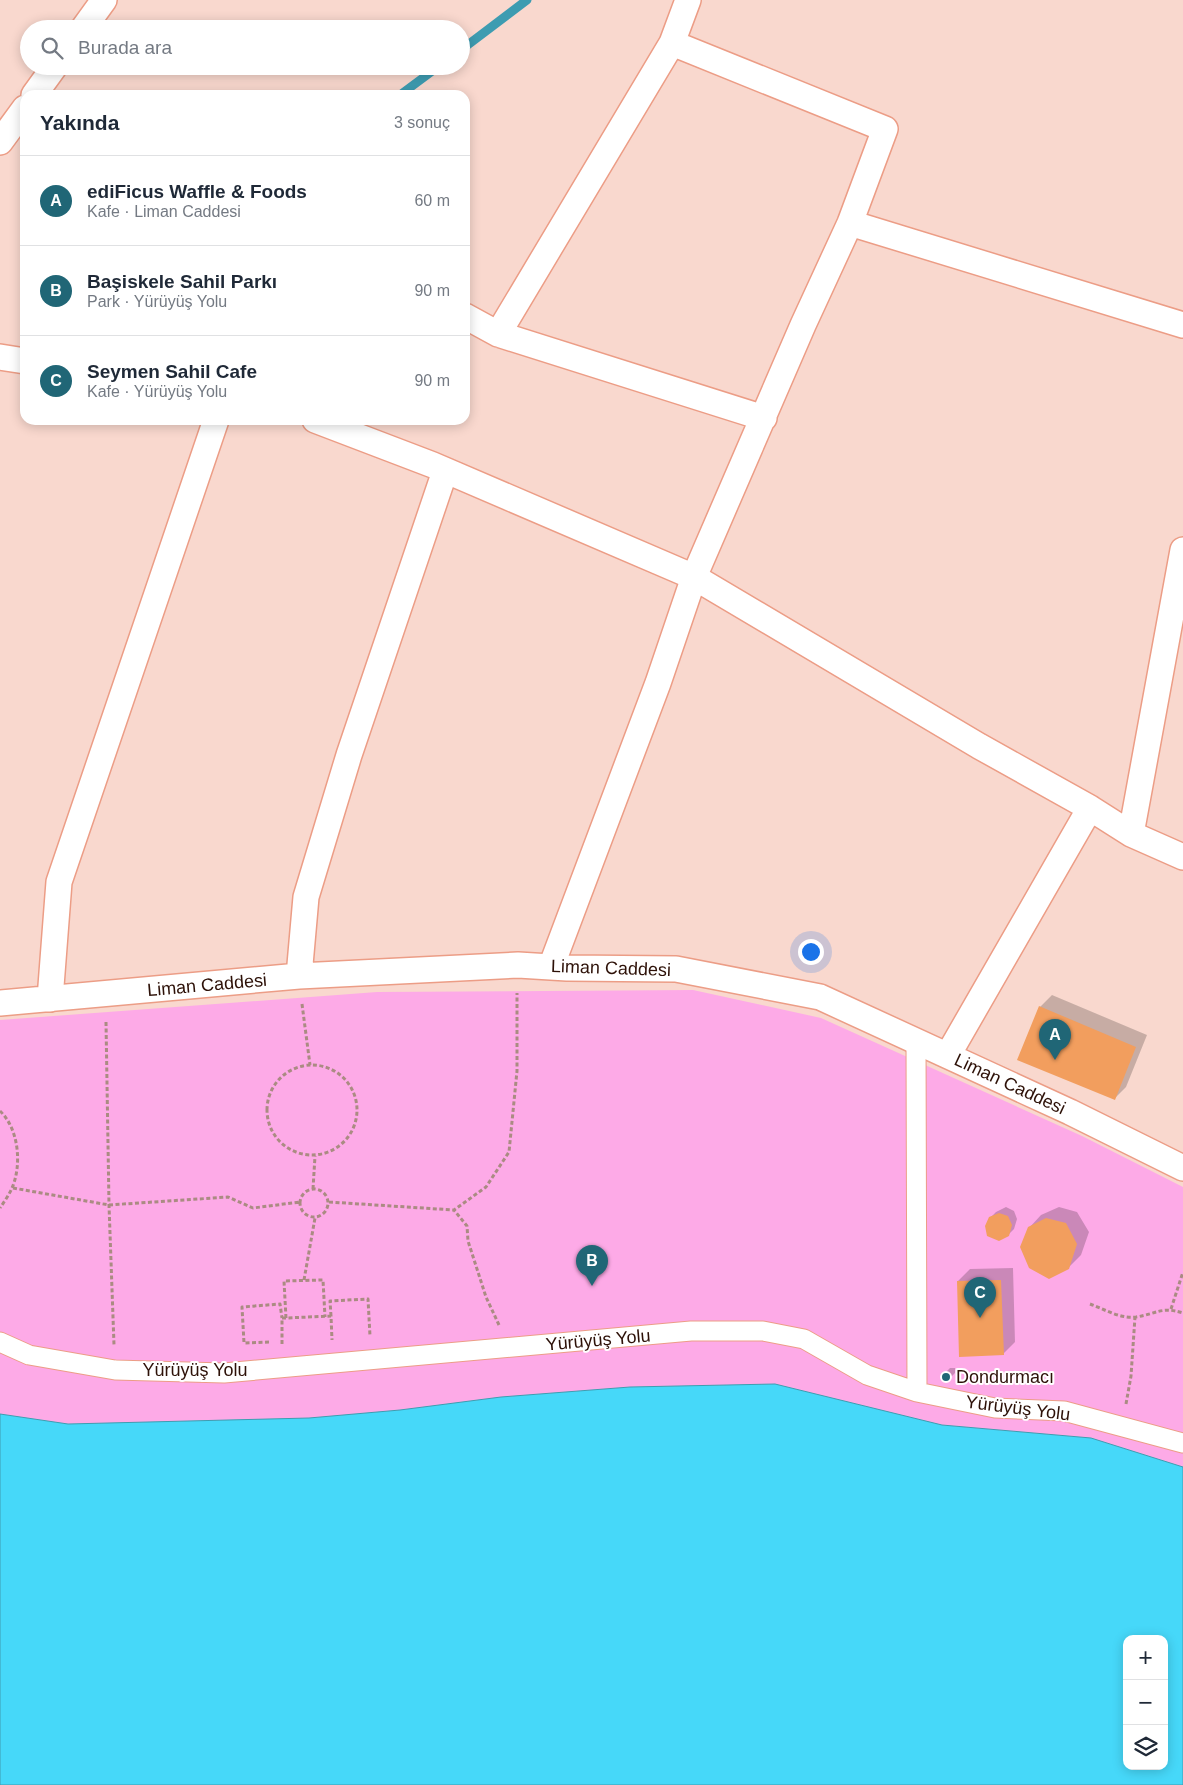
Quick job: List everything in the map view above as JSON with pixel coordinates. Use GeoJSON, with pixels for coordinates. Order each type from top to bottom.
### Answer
{"type":"FeatureCollection","features":[{"type":"Feature","properties":{"kind":"street"},"geometry":{"type":"LineString","coordinates":[[90,20],[104,0]]}},
{"type":"Feature","properties":{"kind":"street"},"geometry":{"type":"LineString","coordinates":[[498,334],[672,43],[688,0]]}},
{"type":"Feature","properties":{"kind":"street"},"geometry":{"type":"LineString","coordinates":[[551,967],[658,683],[694,577],[850,223],[886,129],[672,43]]}},
{"type":"Feature","properties":{"kind":"street"},"geometry":{"type":"LineString","coordinates":[[38,90],[48,75]]}},
{"type":"Feature","properties":{"kind":"street"},"geometry":{"type":"LineString","coordinates":[[0,142],[20,115]]}},
{"type":"Feature","properties":{"kind":"street"},"geometry":{"type":"LineString","coordinates":[[850,223],[1183,326]]}},
{"type":"Feature","properties":{"kind":"street"},"geometry":{"type":"LineString","coordinates":[[470,319],[498,334],[764,418]]}},
{"type":"Feature","properties":{"kind":"street"},"geometry":{"type":"LineString","coordinates":[[0,357],[20,360]]}},
{"type":"Feature","properties":{"kind":"street"},"geometry":{"type":"LineString","coordinates":[[50,999],[59,882],[214,425]]}},
{"type":"Feature","properties":{"kind":"street"},"geometry":{"type":"LineString","coordinates":[[327,425],[445,471],[694,577],[979,746],[1090,808],[1130,834],[1183,857]]}},
{"type":"Feature","properties":{"kind":"street"},"geometry":{"type":"LineString","coordinates":[[299,976],[306,897],[348,755],[445,471]]}},
{"type":"Feature","properties":{"kind":"street"},"geometry":{"type":"LineString","coordinates":[[1130,834],[1183,550]]}},
{"type":"Feature","properties":{"kind":"street"},"geometry":{"type":"LineString","coordinates":[[948,1055],[1090,808]]}},
{"type":"Feature","properties":{"kind":"street","name":"Liman Caddesi"},"geometry":{"type":"LineString","coordinates":[[0,1003],[299,976],[518,965],[676,969],[820,997],[1070,1112],[1183,1168]]}},
{"type":"Feature","properties":{"kind":"street"},"geometry":{"type":"LineString","coordinates":[[916,1040],[917,1392]]}},
{"type":"Feature","properties":{"kind":"street","name":"Yürüyüş Yolu"},"geometry":{"type":"LineString","coordinates":[[0,1342],[29,1355],[115,1370],[224,1373],[691,1331],[763,1331],[804,1340],[867,1375],[917,1392],[995,1408],[1064,1411],[1183,1442]]}},
{"type":"Feature","properties":{"kind":"path"},"geometry":{"type":"LineString","coordinates":[[329,1202],[454,1210],[486,1187],[509,1152],[517,1070],[518,965]]}},
{"type":"Feature","properties":{"kind":"path"},"geometry":{"type":"LineString","coordinates":[[299,976],[310,1065]]}},
{"type":"Feature","properties":{"kind":"path"},"geometry":{"type":"LineString","coordinates":[[106,1018],[109,1205],[115,1370]]}},
{"type":"Feature","properties":{"kind":"path"},"geometry":{"type":"LineString","coordinates":[[310,1065],[326,1068],[340,1075],[350,1086],[356,1101],[356,1116],[352,1131],[343,1143],[330,1152],[315,1156],[300,1154],[287,1148],[277,1139],[270,1126],[267,1112],[268,1098],[274,1085],[284,1075],[296,1068],[310,1065]]}},
{"type":"Feature","properties":{"kind":"path"},"geometry":{"type":"LineString","coordinates":[[0,1111],[4,1115],[15,1138],[18,1163],[13,1188],[0,1208]]}},
{"type":"Feature","properties":{"kind":"path"},"geometry":{"type":"LineString","coordinates":[[312,1189],[315,1156]]}},
{"type":"Feature","properties":{"kind":"path"},"geometry":{"type":"LineString","coordinates":[[13,1188],[109,1205],[228,1198],[254,1208],[300,1202]]}},
{"type":"Feature","properties":{"kind":"path"},"geometry":{"type":"LineString","coordinates":[[312,1189],[322,1190],[329,1202],[327,1211],[320,1217],[315,1218],[305,1215],[300,1202],[304,1193],[312,1189]]}},
{"type":"Feature","properties":{"kind":"path"},"geometry":{"type":"LineString","coordinates":[[454,1210],[468,1226],[468,1241],[486,1297],[510,1348]]}},
{"type":"Feature","properties":{"kind":"path"},"geometry":{"type":"LineString","coordinates":[[304,1280],[315,1218]]}},
{"type":"Feature","properties":{"kind":"path"},"geometry":{"type":"LineString","coordinates":[[1171,1309],[1183,1272]]}},
{"type":"Feature","properties":{"kind":"path"},"geometry":{"type":"LineString","coordinates":[[282,1368],[284,1281],[323,1280],[325,1317]]}},
{"type":"Feature","properties":{"kind":"path"},"geometry":{"type":"LineString","coordinates":[[334,1363],[330,1301],[368,1299],[370,1337]]}},
{"type":"Feature","properties":{"kind":"path"},"geometry":{"type":"LineString","coordinates":[[272,1342],[244,1342],[242,1307],[280,1304],[284,1318]]}},
{"type":"Feature","properties":{"kind":"path"},"geometry":{"type":"LineString","coordinates":[[1090,1304],[1120,1316],[1135,1317],[1171,1309],[1183,1313]]}},
{"type":"Feature","properties":{"kind":"path"},"geometry":{"type":"LineString","coordinates":[[284,1318],[330,1316]]}},
{"type":"Feature","properties":{"kind":"path"},"geometry":{"type":"LineString","coordinates":[[1123,1426],[1135,1317]]}},
{"type":"Feature","properties":{"kind":"path"},"geometry":{"type":"LineString","coordinates":[[332,1339],[342,1339]]}},
{"type":"Feature","properties":{"kind":"shaded area"},"geometry":{"type":"Polygon","coordinates":[[[693,990],[821,1018],[1082,1136],[1183,1187],[1183,1467],[1091,1438],[942,1425],[775,1384],[630,1387],[501,1397],[400,1410],[309,1418],[68,1424],[0,1414],[0,1020],[377,992],[693,990]]]}},
{"type":"Feature","properties":{"kind":"water"},"geometry":{"type":"Polygon","coordinates":[[[775,1384],[942,1425],[1091,1438],[1183,1467],[1183,1785],[0,1785],[0,1414],[68,1424],[309,1418],[400,1410],[501,1397],[630,1387],[775,1384]]]}},
{"type":"Feature","properties":{"kind":"building"},"geometry":{"type":"Polygon","coordinates":[[[1039,1006],[1136,1047],[1115,1100],[1017,1060],[1039,1006]]]}},
{"type":"Feature","properties":{"kind":"building"},"geometry":{"type":"Polygon","coordinates":[[[999,1213],[1008,1216],[1012,1225],[1009,1236],[999,1241],[987,1236],[985,1226],[989,1217],[999,1213]]]}},
{"type":"Feature","properties":{"kind":"building"},"geometry":{"type":"Polygon","coordinates":[[[1046,1218],[1066,1223],[1077,1244],[1069,1269],[1049,1279],[1029,1268],[1020,1247],[1028,1227],[1046,1218]]]}},
{"type":"Feature","properties":{"kind":"building"},"geometry":{"type":"Polygon","coordinates":[[[1001,1280],[1004,1355],[959,1357],[957,1281],[1001,1280]]]}},
{"type":"Feature","properties":{"kind":"building","name":"Dondurmacı"},"geometry":{"type":"Polygon","coordinates":[[[943,1373],[950,1374],[950,1380],[942,1379],[943,1373]]]}},
{"type":"Feature","properties":{"kind":"waterway"},"geometry":{"type":"LineString","coordinates":[[470,43],[527,0]]}},
{"type":"Feature","properties":{"kind":"waterway"},"geometry":{"type":"LineString","coordinates":[[407,90],[427,75]]}},
{"type":"Feature","properties":{"kind":"place","name":"ediFicus Waffle & Foods"},"geometry":{"type":"Point","coordinates":[1055,1060]}},
{"type":"Feature","properties":{"kind":"place","name":"Başiskele Sahil Parkı"},"geometry":{"type":"Point","coordinates":[592,1286]}},
{"type":"Feature","properties":{"kind":"place","name":"Seymen Sahil Cafe"},"geometry":{"type":"Point","coordinates":[980,1318]}},
{"type":"Feature","properties":{"kind":"place","name":"Dondurmacı"},"geometry":{"type":"Point","coordinates":[946,1377]}}]}
